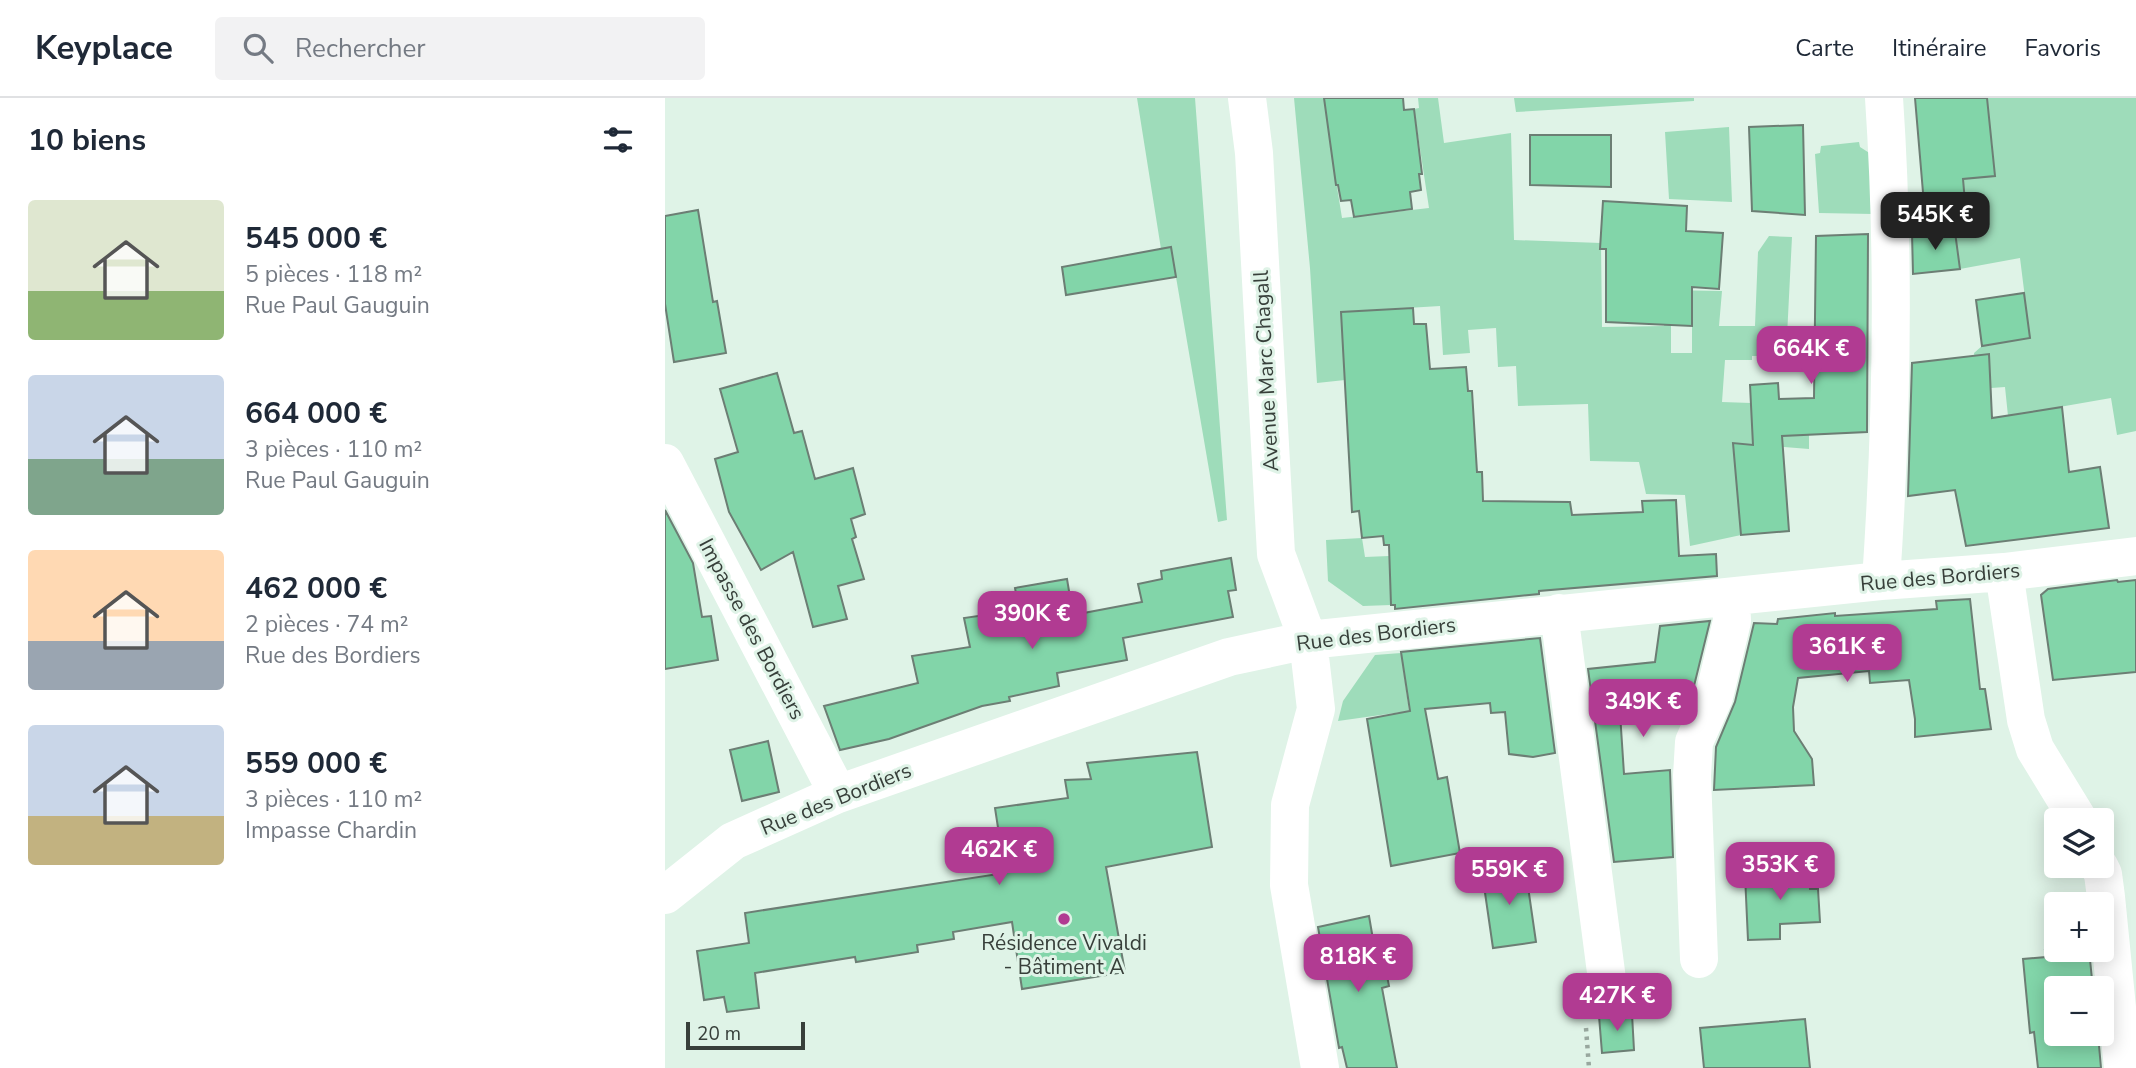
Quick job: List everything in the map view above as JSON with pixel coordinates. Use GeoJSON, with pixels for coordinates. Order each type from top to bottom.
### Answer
{"type":"FeatureCollection","features":[{"type":"Feature","properties":{"kind":"street","name":"Avenue Marc Chagall"},"geometry":{"type":"LineString","coordinates":[[1247,98],[1254,153],[1276,554],[1308,640],[1316,709],[1290,805],[1289,886],[1320,1068]]}},
{"type":"Feature","properties":{"kind":"street"},"geometry":{"type":"LineString","coordinates":[[1881,581],[1890,442],[1892,327],[1884,98]]}},
{"type":"Feature","properties":{"kind":"street","name":"Impasse des Bordiers"},"geometry":{"type":"LineString","coordinates":[[665,463],[838,794]]}},
{"type":"Feature","properties":{"kind":"street","name":"Rue des Bordiers"},"geometry":{"type":"LineString","coordinates":[[665,895],[733,841],[838,794],[1230,657],[1308,640],[1881,581],[2004,572],[2136,556]]}},
{"type":"Feature","properties":{"kind":"street"},"geometry":{"type":"LineString","coordinates":[[2004,572],[2026,720],[2035,749],[2071,808]]}},
{"type":"Feature","properties":{"kind":"street"},"geometry":{"type":"LineString","coordinates":[[1699,959],[1692,776],[1694,742],[1709,712],[1717,686],[1732,621],[1731,597]]}},
{"type":"Feature","properties":{"kind":"street"},"geometry":{"type":"LineString","coordinates":[[1559,613],[1609,995]]}},
{"type":"Feature","properties":{"kind":"street"},"geometry":{"type":"LineString","coordinates":[[2102,878],[2106,897],[2123,1068]]}},
{"type":"Feature","properties":{"kind":"green space"},"geometry":{"type":"Polygon","coordinates":[[[1137,98],[1195,98],[1227,520],[1218,522],[1171,248],[1161,249],[1137,98]]]}},
{"type":"Feature","properties":{"kind":"green space"},"geometry":{"type":"Polygon","coordinates":[[[1294,98],[1330,98],[1331,150],[1342,218],[1429,208],[1414,109],[1419,108],[1418,98],[1438,98],[1444,143],[1511,133],[1514,240],[1601,243],[1602,327],[1664,326],[1666,290],[1722,291],[1719,326],[1755,326],[1758,252],[1769,236],[1792,237],[1786,356],[1752,356],[1752,360],[1725,360],[1722,402],[1751,403],[1753,432],[1809,434],[1809,449],[1733,443],[1741,535],[1690,546],[1685,495],[1646,494],[1639,462],[1590,461],[1588,404],[1518,406],[1516,366],[1498,367],[1496,328],[1468,330],[1470,353],[1443,355],[1440,306],[1341,312],[1345,380],[1317,383],[1310,268],[1294,98]],[[1671,324],[1671,353],[1692,353],[1692,324],[1671,324]]]}},
{"type":"Feature","properties":{"kind":"green space"},"geometry":{"type":"Polygon","coordinates":[[[1514,98],[1694,98],[1694,101],[1516,112],[1514,98]]]}},
{"type":"Feature","properties":{"kind":"green space"},"geometry":{"type":"Polygon","coordinates":[[[1966,98],[2136,98],[2136,431],[2117,435],[2111,398],[2008,416],[2005,387],[1991,388],[1976,374],[1974,353],[1982,346],[2030,338],[2020,258],[1960,269],[1951,202],[1965,201],[1963,179],[1995,176],[1992,141],[1968,144],[1966,98]]]}},
{"type":"Feature","properties":{"kind":"green space"},"geometry":{"type":"Polygon","coordinates":[[[1729,127],[1732,202],[1669,199],[1665,132],[1729,127]]]}},
{"type":"Feature","properties":{"kind":"green space"},"geometry":{"type":"Polygon","coordinates":[[[1859,142],[1860,147],[1871,154],[1873,214],[1819,213],[1815,154],[1820,153],[1821,146],[1859,142]]]}},
{"type":"Feature","properties":{"kind":"green space"},"geometry":{"type":"Polygon","coordinates":[[[1362,538],[1365,557],[1389,556],[1391,605],[1363,606],[1328,581],[1326,540],[1362,538]]]}},
{"type":"Feature","properties":{"kind":"green space"},"geometry":{"type":"Polygon","coordinates":[[[1401,653],[1409,711],[1338,721],[1343,701],[1375,655],[1401,653]]]}},
{"type":"Feature","properties":{"kind":"building"},"geometry":{"type":"Polygon","coordinates":[[[1324,98],[1403,98],[1404,110],[1414,109],[1422,174],[1419,174],[1421,190],[1410,192],[1412,209],[1354,217],[1351,200],[1341,201],[1336,185],[1324,98]]]}},
{"type":"Feature","properties":{"kind":"building"},"geometry":{"type":"Polygon","coordinates":[[[1915,98],[1987,98],[1995,176],[1963,179],[1965,202],[1924,204],[1915,98]]]}},
{"type":"Feature","properties":{"kind":"building"},"geometry":{"type":"Polygon","coordinates":[[[1803,125],[1805,215],[1752,211],[1749,127],[1803,125]]]}},
{"type":"Feature","properties":{"kind":"building"},"geometry":{"type":"Polygon","coordinates":[[[1530,135],[1611,135],[1611,187],[1530,185],[1530,135]]]}},
{"type":"Feature","properties":{"kind":"building"},"geometry":{"type":"Polygon","coordinates":[[[1603,201],[1687,206],[1686,231],[1723,233],[1719,289],[1692,287],[1692,326],[1606,322],[1606,249],[1600,249],[1603,201]]]}},
{"type":"Feature","properties":{"kind":"building"},"geometry":{"type":"Polygon","coordinates":[[[698,210],[713,302],[717,301],[726,353],[674,362],[665,304],[665,216],[698,210]]]}},
{"type":"Feature","properties":{"kind":"building"},"geometry":{"type":"Polygon","coordinates":[[[1955,232],[1960,269],[1913,274],[1912,233],[1955,232]]]}},
{"type":"Feature","properties":{"kind":"building"},"geometry":{"type":"Polygon","coordinates":[[[1868,234],[1867,432],[1782,436],[1789,531],[1741,535],[1733,443],[1753,445],[1750,385],[1778,383],[1779,399],[1814,398],[1816,236],[1868,234]]]}},
{"type":"Feature","properties":{"kind":"building"},"geometry":{"type":"Polygon","coordinates":[[[1171,247],[1176,277],[1066,295],[1062,267],[1171,247]]]}},
{"type":"Feature","properties":{"kind":"building"},"geometry":{"type":"Polygon","coordinates":[[[2024,293],[2030,338],[1982,346],[1976,300],[2024,293]]]}},
{"type":"Feature","properties":{"kind":"building"},"geometry":{"type":"Polygon","coordinates":[[[1413,308],[1414,324],[1426,324],[1430,369],[1466,367],[1468,391],[1472,391],[1477,472],[1482,472],[1483,501],[1570,502],[1572,515],[1643,512],[1642,501],[1676,500],[1679,556],[1716,554],[1717,576],[1539,591],[1539,594],[1395,609],[1395,605],[1391,605],[1389,545],[1384,545],[1383,536],[1362,538],[1359,511],[1352,512],[1341,312],[1413,308]]]}},
{"type":"Feature","properties":{"kind":"building"},"geometry":{"type":"Polygon","coordinates":[[[1989,354],[1992,418],[2062,407],[2069,472],[2100,467],[2109,528],[1966,546],[1955,490],[1908,496],[1912,363],[1989,354]]]}},
{"type":"Feature","properties":{"kind":"building"},"geometry":{"type":"Polygon","coordinates":[[[777,373],[794,433],[802,431],[815,479],[853,468],[865,514],[851,519],[856,537],[852,539],[864,579],[838,586],[847,619],[813,627],[793,552],[761,570],[729,512],[715,459],[738,452],[720,389],[777,373]]]}},
{"type":"Feature","properties":{"kind":"building"},"geometry":{"type":"Polygon","coordinates":[[[665,510],[693,563],[702,617],[711,616],[718,660],[665,669],[665,510]]]}},
{"type":"Feature","properties":{"kind":"building"},"geometry":{"type":"Polygon","coordinates":[[[1231,558],[1236,590],[1228,591],[1233,617],[1123,638],[1127,660],[1057,673],[1059,686],[1009,697],[1010,701],[982,706],[889,739],[840,750],[824,706],[918,683],[912,656],[970,647],[964,618],[1019,610],[1015,588],[1067,579],[1073,615],[1142,602],[1138,584],[1162,579],[1161,571],[1231,558]]]}},
{"type":"Feature","properties":{"kind":"building"},"geometry":{"type":"Polygon","coordinates":[[[2136,580],[2136,672],[2053,680],[2041,595],[2048,589],[2136,580]]]}},
{"type":"Feature","properties":{"kind":"building"},"geometry":{"type":"Polygon","coordinates":[[[1970,599],[1980,689],[1985,689],[1991,729],[1915,737],[1909,680],[1870,683],[1869,671],[1798,678],[1793,707],[1794,731],[1812,759],[1814,785],[1714,790],[1716,747],[1735,702],[1754,623],[1777,624],[1778,619],[1835,613],[1835,616],[1937,609],[1936,601],[1970,599]]]}},
{"type":"Feature","properties":{"kind":"building"},"geometry":{"type":"Polygon","coordinates":[[[1710,621],[1693,690],[1686,707],[1620,713],[1624,774],[1670,770],[1673,857],[1614,862],[1588,669],[1655,662],[1660,626],[1710,621]]]}},
{"type":"Feature","properties":{"kind":"building"},"geometry":{"type":"Polygon","coordinates":[[[1540,638],[1555,753],[1533,757],[1509,754],[1505,712],[1491,713],[1490,703],[1425,709],[1438,779],[1447,777],[1460,853],[1391,866],[1367,719],[1410,711],[1401,652],[1540,638]]]}},
{"type":"Feature","properties":{"kind":"building"},"geometry":{"type":"Polygon","coordinates":[[[768,741],[779,792],[742,801],[730,750],[768,741]]]}},
{"type":"Feature","properties":{"kind":"building","name":"Résidence Vivaldi - Bâtiment A"},"geometry":{"type":"Polygon","coordinates":[[[1197,752],[1212,847],[1106,867],[1125,972],[1022,989],[1012,922],[953,932],[954,939],[917,945],[918,952],[856,962],[855,957],[755,973],[759,1008],[727,1012],[724,997],[704,1000],[697,951],[749,943],[745,913],[1005,873],[995,808],[1068,798],[1065,780],[1091,779],[1087,763],[1197,752]]]}},
{"type":"Feature","properties":{"kind":"building"},"geometry":{"type":"Polygon","coordinates":[[[1525,866],[1536,942],[1493,948],[1482,872],[1525,866]]]}},
{"type":"Feature","properties":{"kind":"building"},"geometry":{"type":"Polygon","coordinates":[[[1809,868],[1810,889],[1818,889],[1820,922],[1780,924],[1780,939],[1748,940],[1745,875],[1774,874],[1775,869],[1809,868]]]}},
{"type":"Feature","properties":{"kind":"building"},"geometry":{"type":"Polygon","coordinates":[[[1369,916],[1375,951],[1382,950],[1389,986],[1382,988],[1397,1068],[1347,1068],[1342,1047],[1339,1048],[1318,927],[1369,916]]]}},
{"type":"Feature","properties":{"kind":"building"},"geometry":{"type":"Polygon","coordinates":[[[2044,957],[2044,962],[2090,962],[2092,976],[2044,976],[2044,1046],[2099,1046],[2101,1068],[2038,1068],[2034,1032],[2030,1033],[2023,959],[2044,957]]]}},
{"type":"Feature","properties":{"kind":"building"},"geometry":{"type":"Polygon","coordinates":[[[1632,1014],[1634,1050],[1602,1053],[1599,1016],[1632,1014]]]}},
{"type":"Feature","properties":{"kind":"building"},"geometry":{"type":"Polygon","coordinates":[[[1805,1019],[1810,1068],[1704,1068],[1700,1028],[1805,1019]]]}},
{"type":"Feature","properties":{"kind":"place","name":"Résidence Vivaldi - Bâtiment A"},"geometry":{"type":"Point","coordinates":[1064,919]}}]}
